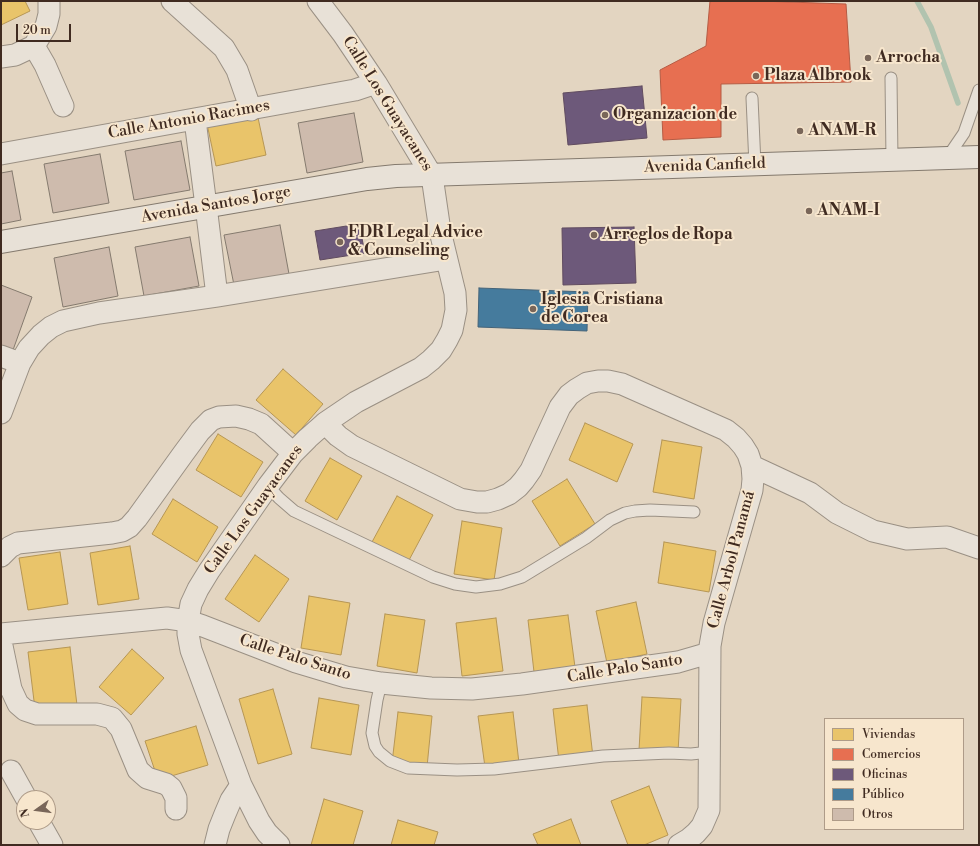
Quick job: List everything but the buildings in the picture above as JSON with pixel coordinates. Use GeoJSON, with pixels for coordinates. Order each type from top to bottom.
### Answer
{"type":"FeatureCollection","features":[{"type":"Feature","properties":{"kind":"main road","name":"Avenida Canfield"},"geometry":{"type":"LineString","coordinates":[[432,176],[979,157]]}},
{"type":"Feature","properties":{"kind":"main road","name":"Avenida Santos Jorge"},"geometry":{"type":"LineString","coordinates":[[1,242],[367,179],[396,176],[432,176]]}},
{"type":"Feature","properties":{"kind":"street"},"geometry":{"type":"LineString","coordinates":[[1,57],[15,55],[34,46],[46,26],[49,1]]}},
{"type":"Feature","properties":{"kind":"street"},"geometry":{"type":"LineString","coordinates":[[172,1],[224,48],[237,70],[250,110]]}},
{"type":"Feature","properties":{"kind":"street","name":"Calle Los Guayacanes"},"geometry":{"type":"LineString","coordinates":[[241,785],[190,650],[188,621],[191,604],[198,590],[268,486],[293,453],[325,423],[356,402],[421,368],[431,360],[441,350],[452,330],[456,310],[455,293],[440,231],[432,176],[376,83],[343,34],[318,1]]}},
{"type":"Feature","properties":{"kind":"street"},"geometry":{"type":"LineString","coordinates":[[34,46],[45,65],[63,106]]}},
{"type":"Feature","properties":{"kind":"street","name":"Calle Antonio Racimes"},"geometry":{"type":"LineString","coordinates":[[1,154],[250,110],[355,90],[376,83]]}},
{"type":"Feature","properties":{"kind":"street"},"geometry":{"type":"LineString","coordinates":[[195,120],[217,296]]}},
{"type":"Feature","properties":{"kind":"street"},"geometry":{"type":"LineString","coordinates":[[1,413],[20,363],[30,348],[41,335],[51,327],[63,321],[99,313],[446,260]]}},
{"type":"Feature","properties":{"kind":"street"},"geometry":{"type":"LineString","coordinates":[[1,356],[20,363]]}},
{"type":"Feature","properties":{"kind":"street","name":"Calle Arbol Panamá"},"geometry":{"type":"LineString","coordinates":[[325,423],[338,436],[352,446],[449,494],[468,501],[488,502],[498,499],[509,494],[524,480],[531,470],[560,407],[569,395],[587,383],[608,381],[622,384],[726,430],[743,446],[748,454],[752,466],[752,490],[714,622],[709,653],[710,801],[702,826],[690,839],[679,845]]}},
{"type":"Feature","properties":{"kind":"street"},"geometry":{"type":"LineString","coordinates":[[2,554],[10,547],[18,543],[112,533],[129,527],[138,518],[200,431],[212,420],[219,417],[236,416],[250,419],[261,424],[293,453]]}},
{"type":"Feature","properties":{"kind":"street"},"geometry":{"type":"LineString","coordinates":[[752,466],[810,493],[837,513],[873,531],[907,539],[947,537],[979,548]]}},
{"type":"Feature","properties":{"kind":"street","name":"Calle Palo Santo"},"geometry":{"type":"LineString","coordinates":[[1,634],[167,618],[188,621],[313,668],[346,677],[381,683],[431,688],[491,688],[678,662],[709,653]]}},
{"type":"Feature","properties":{"kind":"street"},"geometry":{"type":"LineString","coordinates":[[1,641],[11,689],[18,704],[25,710],[37,714],[97,714],[112,718],[121,729],[138,770],[147,778],[166,784],[171,788],[176,798],[176,809]]}},
{"type":"Feature","properties":{"kind":"street"},"geometry":{"type":"LineString","coordinates":[[12,772],[22,790]]}},
{"type":"Feature","properties":{"kind":"street"},"geometry":{"type":"LineString","coordinates":[[215,845],[218,830],[231,800],[241,785],[259,821],[267,833],[279,845]]}},
{"type":"Feature","properties":{"kind":"street"},"geometry":{"type":"LineString","coordinates":[[44,830],[52,845]]}},
{"type":"Feature","properties":{"kind":"lane"},"geometry":{"type":"LineString","coordinates":[[892,78],[892,160]]}},
{"type":"Feature","properties":{"kind":"lane"},"geometry":{"type":"LineString","coordinates":[[947,158],[964,133],[979,90]]}},
{"type":"Feature","properties":{"kind":"lane"},"geometry":{"type":"LineString","coordinates":[[752,98],[755,164]]}},
{"type":"Feature","properties":{"kind":"lane"},"geometry":{"type":"LineString","coordinates":[[268,486],[294,511],[432,577],[455,584],[476,586],[500,584],[522,577],[586,538],[610,520],[625,513],[650,510],[694,512]]}},
{"type":"Feature","properties":{"kind":"lane"},"geometry":{"type":"LineString","coordinates":[[381,683],[372,733],[375,746],[390,762],[408,768],[457,770],[494,769],[603,756],[669,753],[691,754],[710,752]]}},
{"type":"Feature","properties":{"kind":"waterway"},"geometry":{"type":"LineString","coordinates":[[917,1],[931,27],[958,103]]}},
{"type":"Feature","properties":{"kind":"place","name":"Arrocha"},"geometry":{"type":"Point","coordinates":[868,58]}},
{"type":"Feature","properties":{"kind":"place","name":"Plaza Albrook"},"geometry":{"type":"Point","coordinates":[756,76]}},
{"type":"Feature","properties":{"kind":"place","name":"Organizacion de"},"geometry":{"type":"Point","coordinates":[605,115]}},
{"type":"Feature","properties":{"kind":"place","name":"ANAM-R"},"geometry":{"type":"Point","coordinates":[800,131]}},
{"type":"Feature","properties":{"kind":"place","name":"ANAM-I"},"geometry":{"type":"Point","coordinates":[809,211]}},
{"type":"Feature","properties":{"kind":"place","name":"Arreglos de Ropa"},"geometry":{"type":"Point","coordinates":[594,235]}},
{"type":"Feature","properties":{"kind":"place","name":"FDR Legal Advice & Counseling"},"geometry":{"type":"Point","coordinates":[340,242]}},
{"type":"Feature","properties":{"kind":"place","name":"Iglesia Cristiana de Corea"},"geometry":{"type":"Point","coordinates":[533,309]}}]}
